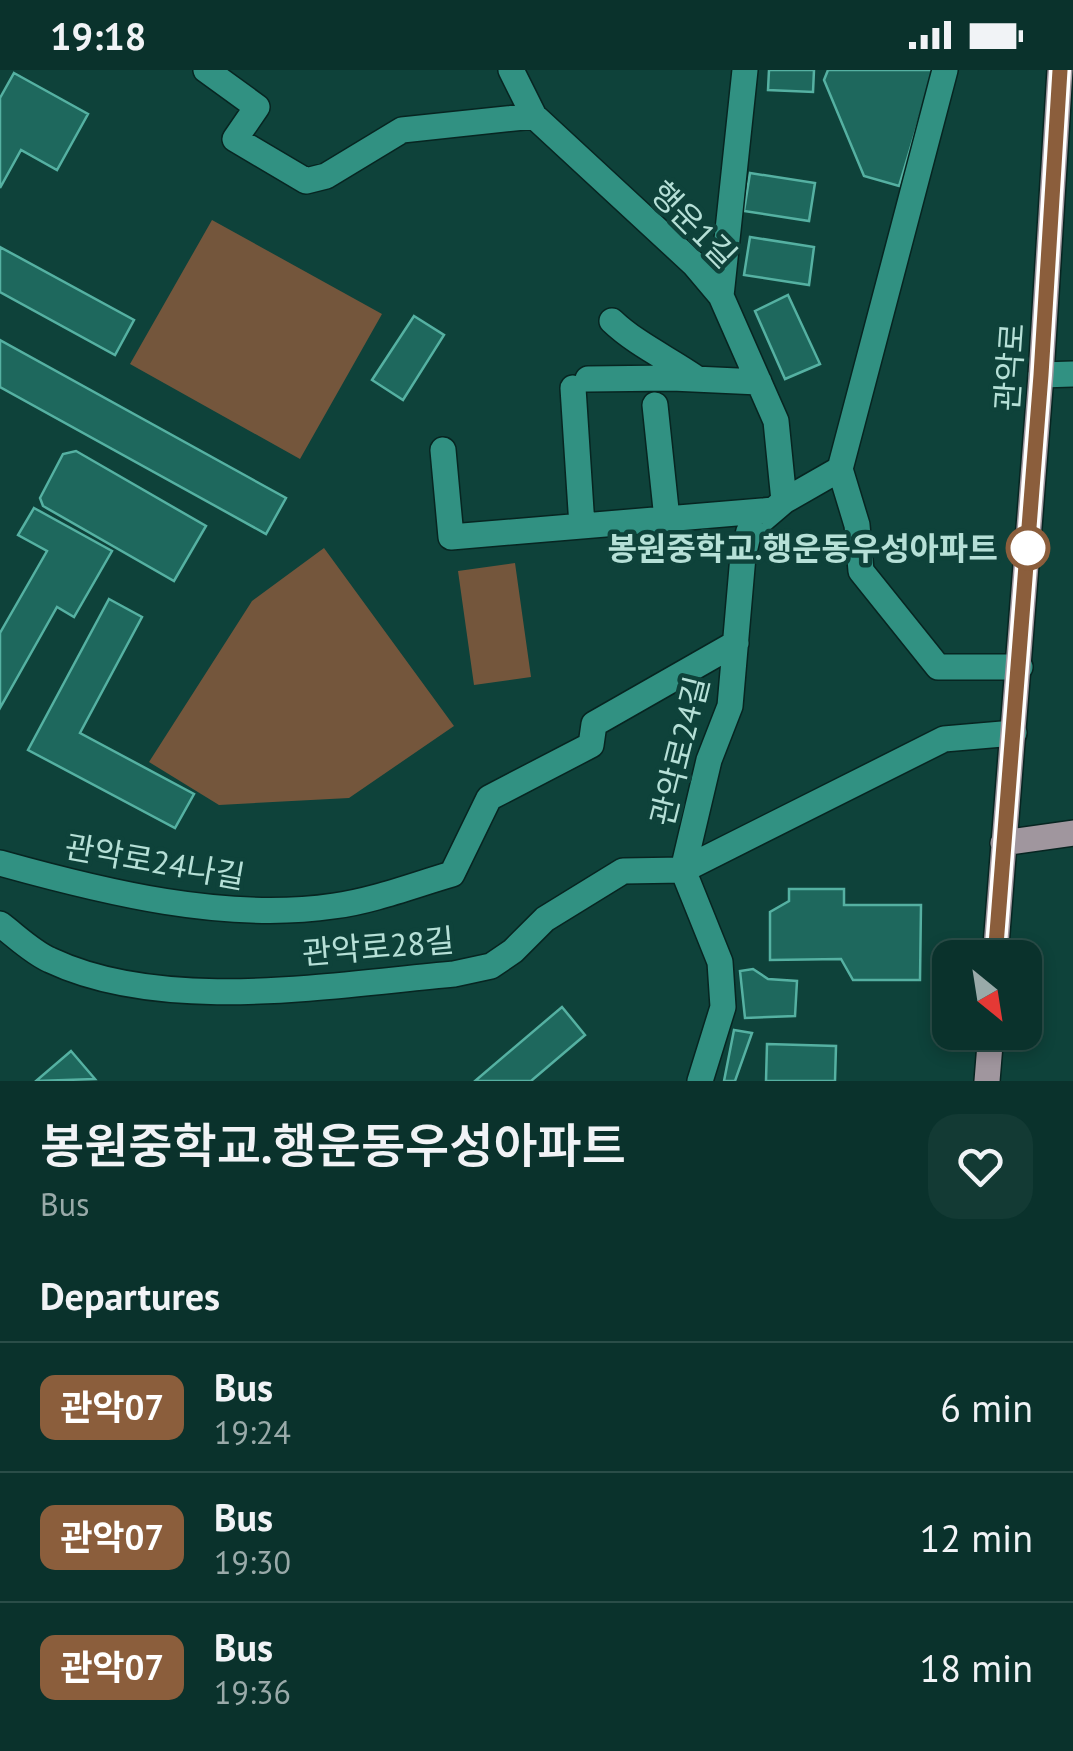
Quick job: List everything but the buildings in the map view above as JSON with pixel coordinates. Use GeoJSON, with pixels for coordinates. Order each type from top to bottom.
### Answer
{"type":"FeatureCollection","features":[{"type":"Feature","properties":{"kind":"main road","name":"관악로"},"geometry":{"type":"LineString","coordinates":[[997,940],[1020,668],[1060,70]]}},
{"type":"Feature","properties":{"kind":"main road"},"geometry":{"type":"LineString","coordinates":[[1003,844],[1073,833]]}},
{"type":"Feature","properties":{"kind":"main road"},"geometry":{"type":"LineString","coordinates":[[987,1081],[989,1050]]}},
{"type":"Feature","properties":{"kind":"street"},"geometry":{"type":"LineString","coordinates":[[206,70],[258,106],[236,139],[306,181],[326,176],[402,130],[534,116]]}},
{"type":"Feature","properties":{"kind":"street"},"geometry":{"type":"LineString","coordinates":[[720,296],[745,70]]}},
{"type":"Feature","properties":{"kind":"street"},"geometry":{"type":"LineString","coordinates":[[945,70],[840,469],[856,526],[861,572],[938,668],[1020,668]]}},
{"type":"Feature","properties":{"kind":"street","name":"행운1길"},"geometry":{"type":"LineString","coordinates":[[519,75],[534,116],[694,264],[720,296],[776,422],[778,506]]}},
{"type":"Feature","properties":{"kind":"street"},"geometry":{"type":"LineString","coordinates":[[612,321],[628,336],[661,353],[700,381]]}},
{"type":"Feature","properties":{"kind":"street"},"geometry":{"type":"LineString","coordinates":[[1041,375],[1073,374]]}},
{"type":"Feature","properties":{"kind":"street"},"geometry":{"type":"LineString","coordinates":[[582,526],[580,384],[672,378],[759,382]]}},
{"type":"Feature","properties":{"kind":"street"},"geometry":{"type":"LineString","coordinates":[[655,404],[667,519]]}},
{"type":"Feature","properties":{"kind":"street"},"geometry":{"type":"LineString","coordinates":[[444,450],[452,537],[778,506]]}},
{"type":"Feature","properties":{"kind":"street","name":"관악로24길"},"geometry":{"type":"LineString","coordinates":[[700,1081],[723,1008],[720,962],[683,870],[709,760],[730,706],[749,531],[778,506],[840,469]]}},
{"type":"Feature","properties":{"kind":"street","name":"관악로24나길"},"geometry":{"type":"LineString","coordinates":[[0,862],[80,886],[238,912],[336,906],[452,874],[490,798],[592,745],[594,724],[736,643]]}},
{"type":"Feature","properties":{"kind":"street","name":"관악로28길"},"geometry":{"type":"LineString","coordinates":[[0,924],[46,959],[92,976],[212,992],[454,974],[490,966],[513,951],[544,918],[623,871],[683,870],[944,739],[1014,733]]}},
{"type":"Feature","properties":{"kind":"shaded area"},"geometry":{"type":"Polygon","coordinates":[[[212,220],[382,314],[300,459],[130,364],[212,220]]]}},
{"type":"Feature","properties":{"kind":"shaded area"},"geometry":{"type":"Polygon","coordinates":[[[324,548],[454,726],[349,798],[219,805],[149,762],[252,601],[324,548]]]}},
{"type":"Feature","properties":{"kind":"shaded area"},"geometry":{"type":"Polygon","coordinates":[[[515,563],[531,677],[474,685],[458,571],[515,563]]]}},
{"type":"Feature","properties":{"kind":"bus line","name":"관악07"},"geometry":{"type":"LineString","coordinates":[[996,940],[1041,375],[1060,70]]}},
{"type":"Feature","properties":{"kind":"place","name":"봉원중학교.행운동우성아파트"},"geometry":{"type":"Point","coordinates":[1028,548]}}]}
